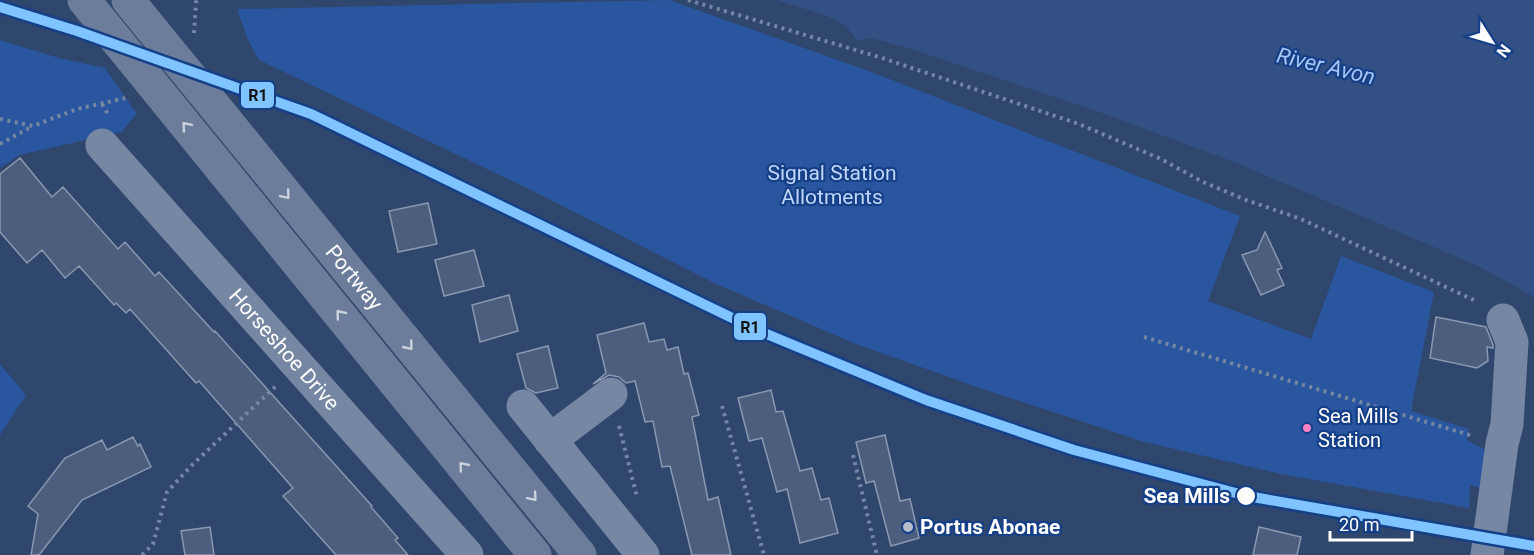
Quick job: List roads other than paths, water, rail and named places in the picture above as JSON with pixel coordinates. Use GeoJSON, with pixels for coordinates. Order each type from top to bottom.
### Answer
{"type":"FeatureCollection","features":[{"type":"Feature","properties":{"kind":"highway","name":"Portway"},"geometry":{"type":"LineString","coordinates":[[84,0],[535,555]]}},
{"type":"Feature","properties":{"kind":"highway","name":"Portway"},"geometry":{"type":"LineString","coordinates":[[128,0],[580,555]]}},
{"type":"Feature","properties":{"kind":"street","name":"Horseshoe Drive"},"geometry":{"type":"LineString","coordinates":[[106,130],[298,365],[467,555]]}},
{"type":"Feature","properties":{"kind":"street"},"geometry":{"type":"LineString","coordinates":[[1487,555],[1502,444],[1507,424],[1512,342],[1503,320]]}},
{"type":"Feature","properties":{"kind":"street"},"geometry":{"type":"LineString","coordinates":[[550,440],[604,399]]}},
{"type":"Feature","properties":{"kind":"street"},"geometry":{"type":"LineString","coordinates":[[523,406],[643,555]]}},
{"type":"Feature","properties":{"kind":"water","name":"River Avon"},"geometry":{"type":"Polygon","coordinates":[[[777,0],[1534,0],[1534,297],[1476,265],[1234,162],[1102,113],[911,49],[872,38],[857,41],[846,26],[827,16],[777,0]]]}},
{"type":"Feature","properties":{"kind":"place","name":"Sea Mills Station"},"geometry":{"type":"Point","coordinates":[1307,428]}},
{"type":"Feature","properties":{"kind":"place","name":"Sea Mills"},"geometry":{"type":"Point","coordinates":[1246,496]}},
{"type":"Feature","properties":{"kind":"place","name":"Portus Abonae"},"geometry":{"type":"Point","coordinates":[908,527]}},
{"type":"Feature","properties":{"kind":"park label","name":"Signal Station Allotments"},"geometry":{"type":"Point","coordinates":[832,185]}}]}
